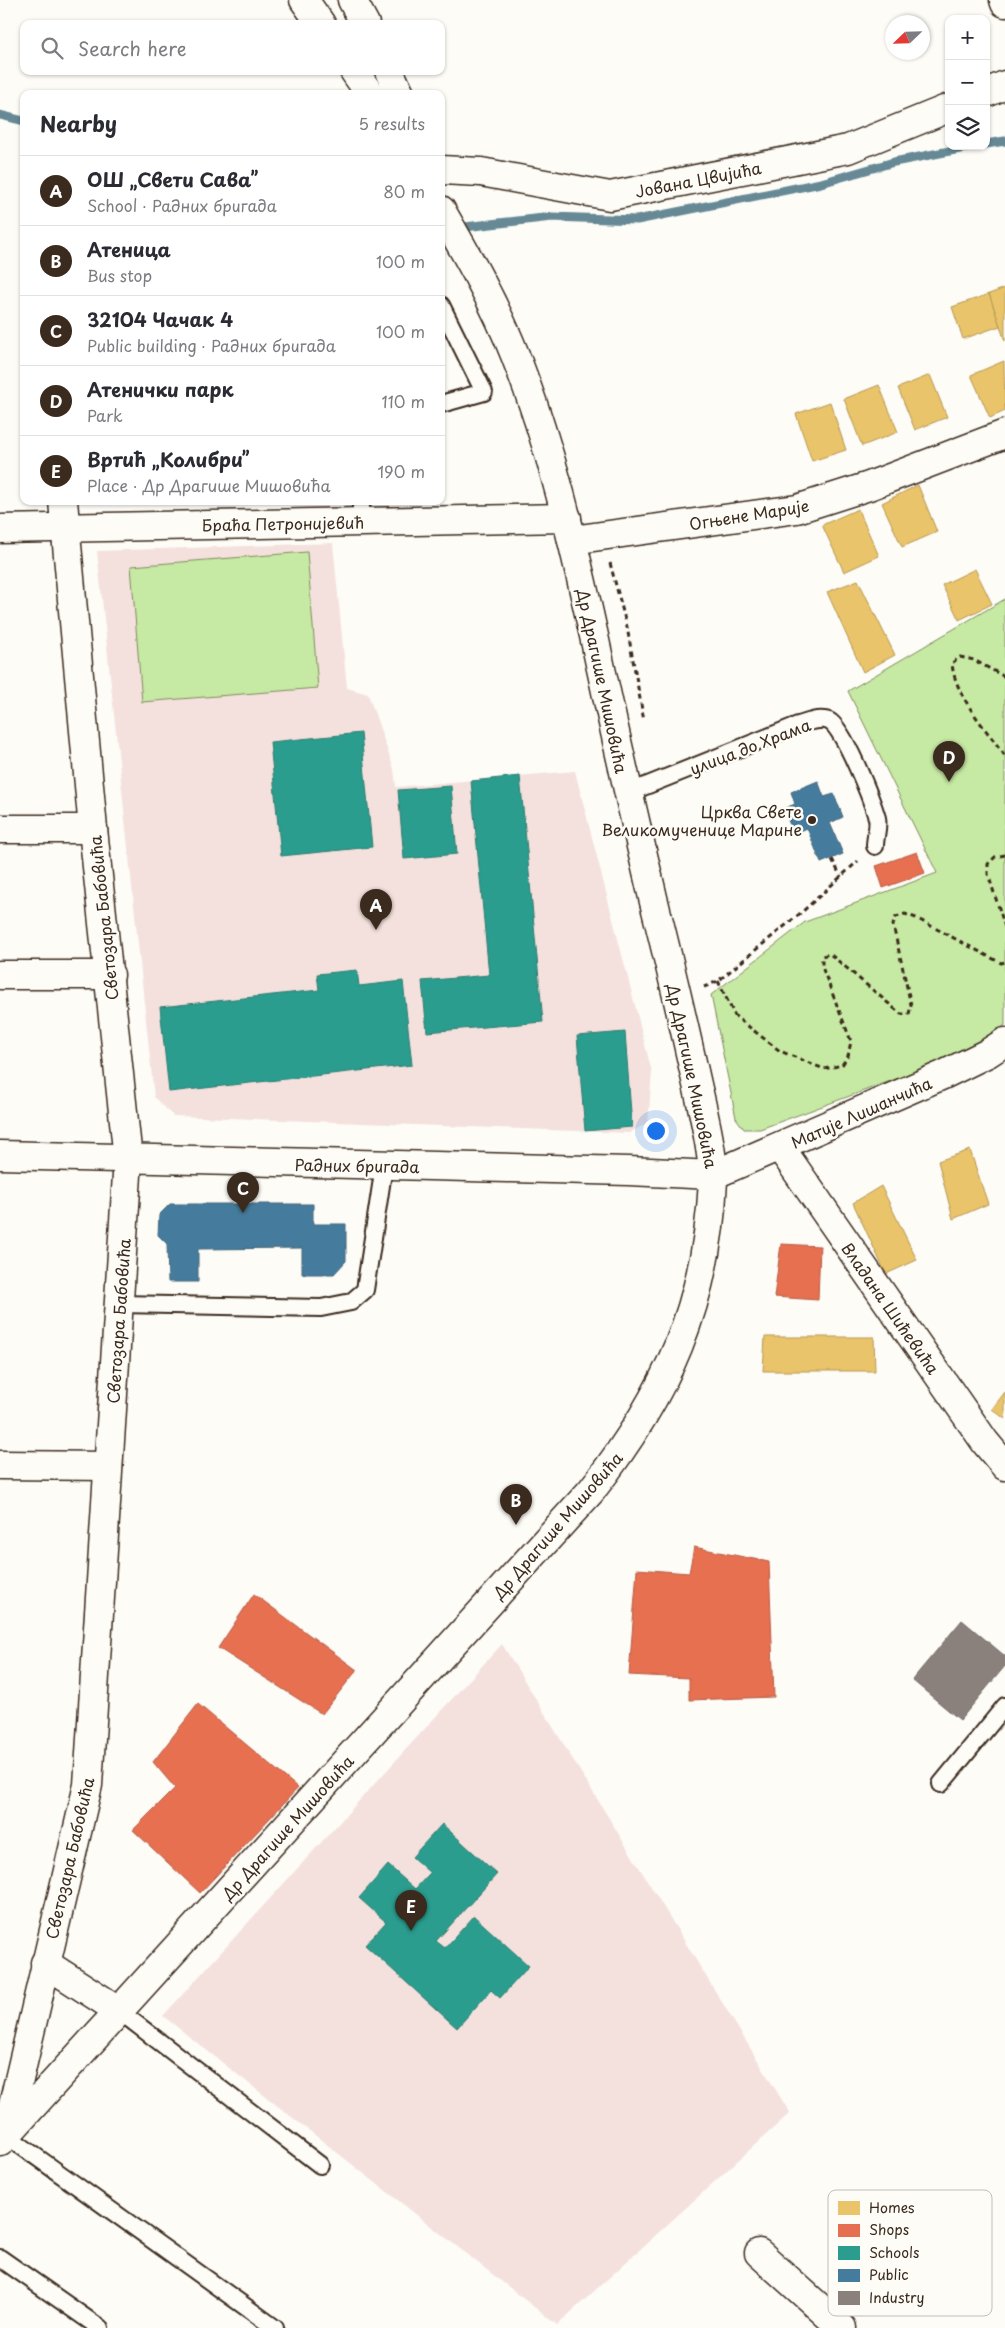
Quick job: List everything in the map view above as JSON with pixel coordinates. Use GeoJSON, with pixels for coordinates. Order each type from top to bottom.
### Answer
{"type":"FeatureCollection","features":[{"type":"Feature","properties":{"kind":"street"},"geometry":{"type":"LineString","coordinates":[[304,0],[318,20]]}},
{"type":"Feature","properties":{"kind":"street"},"geometry":{"type":"LineString","coordinates":[[352,0],[362,20]]}},
{"type":"Feature","properties":{"kind":"street"},"geometry":{"type":"LineString","coordinates":[[357,75],[367,90]]}},
{"type":"Feature","properties":{"kind":"street"},"geometry":{"type":"LineString","coordinates":[[391,75],[398,90]]}},
{"type":"Feature","properties":{"kind":"street"},"geometry":{"type":"LineString","coordinates":[[990,92],[1005,86]]}},
{"type":"Feature","properties":{"kind":"street","name":"Јована Цвијића"},"geometry":{"type":"LineString","coordinates":[[445,170],[481,172],[610,196],[848,149],[945,110]]}},
{"type":"Feature","properties":{"kind":"street","name":"Др Драгише Мишовића"},"geometry":{"type":"LineString","coordinates":[[3,2138],[591,1491],[636,1430],[673,1359],[687,1325],[705,1259],[713,1176],[700,1098],[628,793],[570,529],[534,408],[515,355],[492,302],[445,217]]}},
{"type":"Feature","properties":{"kind":"street","name":"Огњене Марије"},"geometry":{"type":"LineString","coordinates":[[570,529],[797,509],[869,486],[1005,434]]}},
{"type":"Feature","properties":{"kind":"street","name":"Светозара Бабовића"},"geometry":{"type":"LineString","coordinates":[[3,2138],[88,1785],[128,1159],[110,975],[93,829],[64,505]]}},
{"type":"Feature","properties":{"kind":"street","name":"Браћа Петронијевић"},"geometry":{"type":"LineString","coordinates":[[0,530],[361,512],[570,529]]}},
{"type":"Feature","properties":{"kind":"street"},"geometry":{"type":"LineString","coordinates":[[0,829],[93,829]]}},
{"type":"Feature","properties":{"kind":"street"},"geometry":{"type":"LineString","coordinates":[[0,975],[110,975]]}},
{"type":"Feature","properties":{"kind":"street","name":"Матије Лишанчића"},"geometry":{"type":"LineString","coordinates":[[713,1176],[943,1075],[988,1053],[1005,1042]]}},
{"type":"Feature","properties":{"kind":"street","name":"Владана Шићевића"},"geometry":{"type":"LineString","coordinates":[[780,1147],[984,1442],[1005,1466]]}},
{"type":"Feature","properties":{"kind":"street","name":"Радних бригада"},"geometry":{"type":"LineString","coordinates":[[0,1155],[629,1171],[713,1176]]}},
{"type":"Feature","properties":{"kind":"street"},"geometry":{"type":"LineString","coordinates":[[0,1464],[108,1466]]}},
{"type":"Feature","properties":{"kind":"street"},"geometry":{"type":"LineString","coordinates":[[45,1963],[118,2010]]}},
{"type":"Feature","properties":{"kind":"street"},"geometry":{"type":"LineString","coordinates":[[759,2253],[828,2315]]}},
{"type":"Feature","properties":{"kind":"street"},"geometry":{"type":"LineString","coordinates":[[829,2316],[842,2328]]}},
{"type":"Feature","properties":{"kind":"lane"},"geometry":{"type":"LineString","coordinates":[[445,313],[484,392],[445,403]]}},
{"type":"Feature","properties":{"kind":"lane","name":"улица до Храма"},"geometry":{"type":"LineString","coordinates":[[628,793],[798,725],[818,720],[829,721],[839,731],[848,745],[877,820],[875,846]]}},
{"type":"Feature","properties":{"kind":"lane"},"geometry":{"type":"LineString","coordinates":[[119,1304],[321,1308],[351,1302],[364,1290],[384,1166]]}},
{"type":"Feature","properties":{"kind":"lane"},"geometry":{"type":"LineString","coordinates":[[941,1784],[1005,1706]]}},
{"type":"Feature","properties":{"kind":"lane"},"geometry":{"type":"LineString","coordinates":[[118,2010],[320,2165]]}},
{"type":"Feature","properties":{"kind":"lane"},"geometry":{"type":"LineString","coordinates":[[3,2138],[275,2328]]}},
{"type":"Feature","properties":{"kind":"lane"},"geometry":{"type":"LineString","coordinates":[[0,2258],[100,2328]]}},
{"type":"Feature","properties":{"kind":"path"},"geometry":{"type":"LineString","coordinates":[[1005,677],[974,660],[960,658],[952,663],[953,676],[960,691],[1005,756]]}},
{"type":"Feature","properties":{"kind":"path"},"geometry":{"type":"LineString","coordinates":[[701,988],[718,981],[803,911],[875,846]]}},
{"type":"Feature","properties":{"kind":"path"},"geometry":{"type":"LineString","coordinates":[[1005,855],[995,857],[988,864],[988,874],[1005,926]]}},
{"type":"Feature","properties":{"kind":"path"},"geometry":{"type":"LineString","coordinates":[[832,859],[841,877]]}},
{"type":"Feature","properties":{"kind":"path"},"geometry":{"type":"LineString","coordinates":[[718,981],[735,1016],[780,1050],[824,1069],[842,1065],[848,1056],[851,1041],[822,967],[822,956],[830,954],[901,1014],[909,1014],[912,1005],[893,925],[896,917],[905,914],[916,918],[1001,963],[1005,962]]}},
{"type":"Feature","properties":{"kind":"shaded area"},"geometry":{"type":"Polygon","coordinates":[[[333,543],[347,688],[368,694],[394,769],[396,787],[575,771],[652,1072],[648,1123],[629,1133],[173,1116],[154,1097],[97,551],[333,543]]]}},
{"type":"Feature","properties":{"kind":"shaded area"},"geometry":{"type":"Polygon","coordinates":[[[502,1644],[790,2113],[557,2325],[163,2016],[502,1644]]]}},
{"type":"Feature","properties":{"kind":"green space"},"geometry":{"type":"Polygon","coordinates":[[[307,552],[318,688],[142,702],[131,566],[307,552]]]}},
{"type":"Feature","properties":{"kind":"green space"},"geometry":{"type":"Polygon","coordinates":[[[1005,599],[1005,1025],[983,1042],[953,1058],[760,1129],[744,1129],[736,1118],[711,995],[805,922],[937,873],[848,691],[1005,599]]]}},
{"type":"Feature","properties":{"kind":"building: Homes"},"geometry":{"type":"Polygon","coordinates":[[[1005,288],[1005,341],[989,294],[1005,288]]]}},
{"type":"Feature","properties":{"kind":"building: Homes"},"geometry":{"type":"Polygon","coordinates":[[[989,294],[1000,326],[963,339],[952,307],[989,294]]]}},
{"type":"Feature","properties":{"kind":"building: Homes"},"geometry":{"type":"Polygon","coordinates":[[[1004,361],[1005,411],[990,418],[971,375],[1004,361]]]}},
{"type":"Feature","properties":{"kind":"building: Homes"},"geometry":{"type":"Polygon","coordinates":[[[930,375],[947,417],[915,430],[898,388],[930,375]]]}},
{"type":"Feature","properties":{"kind":"building: Homes"},"geometry":{"type":"Polygon","coordinates":[[[879,385],[898,432],[862,446],[844,399],[879,385]]]}},
{"type":"Feature","properties":{"kind":"building: Homes"},"geometry":{"type":"Polygon","coordinates":[[[830,402],[846,450],[812,461],[796,414],[830,402]]]}},
{"type":"Feature","properties":{"kind":"building: Homes"},"geometry":{"type":"Polygon","coordinates":[[[918,485],[937,532],[902,547],[882,503],[918,485]]]}},
{"type":"Feature","properties":{"kind":"building: Homes"},"geometry":{"type":"Polygon","coordinates":[[[858,509],[879,556],[844,572],[822,525],[858,509]]]}},
{"type":"Feature","properties":{"kind":"building: Homes"},"geometry":{"type":"Polygon","coordinates":[[[975,569],[992,604],[959,620],[942,585],[975,569]]]}},
{"type":"Feature","properties":{"kind":"building: Homes"},"geometry":{"type":"Polygon","coordinates":[[[858,580],[895,655],[863,672],[827,592],[858,580]]]}},
{"type":"Feature","properties":{"kind":"building: Homes"},"geometry":{"type":"Polygon","coordinates":[[[970,1150],[988,1204],[953,1219],[938,1161],[970,1150]]]}},
{"type":"Feature","properties":{"kind":"building: Homes"},"geometry":{"type":"Polygon","coordinates":[[[881,1186],[917,1260],[886,1274],[853,1203],[881,1186]]]}},
{"type":"Feature","properties":{"kind":"building: Homes"},"geometry":{"type":"Polygon","coordinates":[[[765,1337],[874,1337],[875,1371],[763,1371],[765,1337]]]}},
{"type":"Feature","properties":{"kind":"building: Homes"},"geometry":{"type":"Polygon","coordinates":[[[1005,1392],[1005,1419],[992,1409],[1005,1392]]]}},
{"type":"Feature","properties":{"kind":"building: Shops"},"geometry":{"type":"Polygon","coordinates":[[[917,852],[925,873],[883,888],[876,866],[917,852]]]}},
{"type":"Feature","properties":{"kind":"building: Shops"},"geometry":{"type":"Polygon","coordinates":[[[781,1244],[820,1246],[818,1300],[774,1297],[781,1244]]]}},
{"type":"Feature","properties":{"kind":"building: Shops"},"geometry":{"type":"Polygon","coordinates":[[[694,1547],[769,1562],[774,1697],[689,1700],[689,1678],[629,1675],[637,1569],[689,1573],[694,1547]]]}},
{"type":"Feature","properties":{"kind":"building: Shops"},"geometry":{"type":"Polygon","coordinates":[[[254,1594],[357,1670],[322,1714],[218,1648],[254,1594]]]}},
{"type":"Feature","properties":{"kind":"building: Shops"},"geometry":{"type":"Polygon","coordinates":[[[198,1704],[298,1788],[200,1893],[133,1830],[175,1788],[153,1762],[198,1704]]]}},
{"type":"Feature","properties":{"kind":"building: Schools"},"geometry":{"type":"Polygon","coordinates":[[[361,733],[372,847],[281,856],[270,742],[361,733]]]}},
{"type":"Feature","properties":{"kind":"building: Schools"},"geometry":{"type":"Polygon","coordinates":[[[520,776],[543,1022],[427,1032],[422,981],[489,975],[471,781],[520,776]]]}},
{"type":"Feature","properties":{"kind":"building: Schools"},"geometry":{"type":"Polygon","coordinates":[[[451,786],[457,854],[404,859],[398,790],[451,786]]]}},
{"type":"Feature","properties":{"kind":"building: Schools"},"geometry":{"type":"Polygon","coordinates":[[[357,970],[359,986],[403,981],[412,1065],[169,1092],[160,1007],[319,990],[317,974],[357,970]]]}},
{"type":"Feature","properties":{"kind":"building: Schools"},"geometry":{"type":"Polygon","coordinates":[[[625,1032],[632,1127],[585,1131],[577,1036],[625,1032]]]}},
{"type":"Feature","properties":{"kind":"building: Schools"},"geometry":{"type":"Polygon","coordinates":[[[442,1824],[497,1874],[436,1941],[445,1948],[474,1916],[529,1966],[500,1998],[491,1990],[457,2028],[365,1945],[386,1922],[359,1898],[388,1865],[415,1889],[430,1873],[412,1857],[442,1824]]]}},
{"type":"Feature","properties":{"kind":"building: Public","name":"Црква Свете Великомученице Марине"},"geometry":{"type":"Polygon","coordinates":[[[818,781],[824,797],[834,794],[843,817],[830,823],[843,854],[821,863],[807,828],[794,834],[783,809],[795,804],[791,792],[818,781]]]}},
{"type":"Feature","properties":{"kind":"building: Public"},"geometry":{"type":"Polygon","coordinates":[[[170,1204],[313,1204],[313,1224],[346,1224],[346,1261],[334,1274],[302,1274],[302,1248],[198,1249],[198,1282],[168,1282],[167,1244],[158,1235],[159,1215],[170,1204]]]}},
{"type":"Feature","properties":{"kind":"building: Industry"},"geometry":{"type":"Polygon","coordinates":[[[962,1620],[1005,1656],[1005,1666],[960,1720],[912,1680],[962,1620]]]}},
{"type":"Feature","properties":{"kind":"waterway"},"geometry":{"type":"LineString","coordinates":[[0,115],[20,120]]}},
{"type":"Feature","properties":{"kind":"waterway"},"geometry":{"type":"LineString","coordinates":[[990,143],[1005,141]]}},
{"type":"Feature","properties":{"kind":"waterway"},"geometry":{"type":"LineString","coordinates":[[456,228],[552,217],[637,220],[821,183],[894,162],[955,150]]}},
{"type":"Feature","properties":{"kind":"place","name":"Атенички парк"},"geometry":{"type":"Point","coordinates":[949,782]}},
{"type":"Feature","properties":{"kind":"place","name":"Црква Свете Великомученице Марине"},"geometry":{"type":"Point","coordinates":[812,820]}},
{"type":"Feature","properties":{"kind":"place","name":"ОШ „Свети Сава”"},"geometry":{"type":"Point","coordinates":[376,930]}},
{"type":"Feature","properties":{"kind":"place","name":"32104 Чачак 4"},"geometry":{"type":"Point","coordinates":[243,1213]}},
{"type":"Feature","properties":{"kind":"place","name":"Атеница"},"geometry":{"type":"Point","coordinates":[516,1525]}},
{"type":"Feature","properties":{"kind":"place","name":"Вртић „Колибри”"},"geometry":{"type":"Point","coordinates":[411,1931]}}]}
